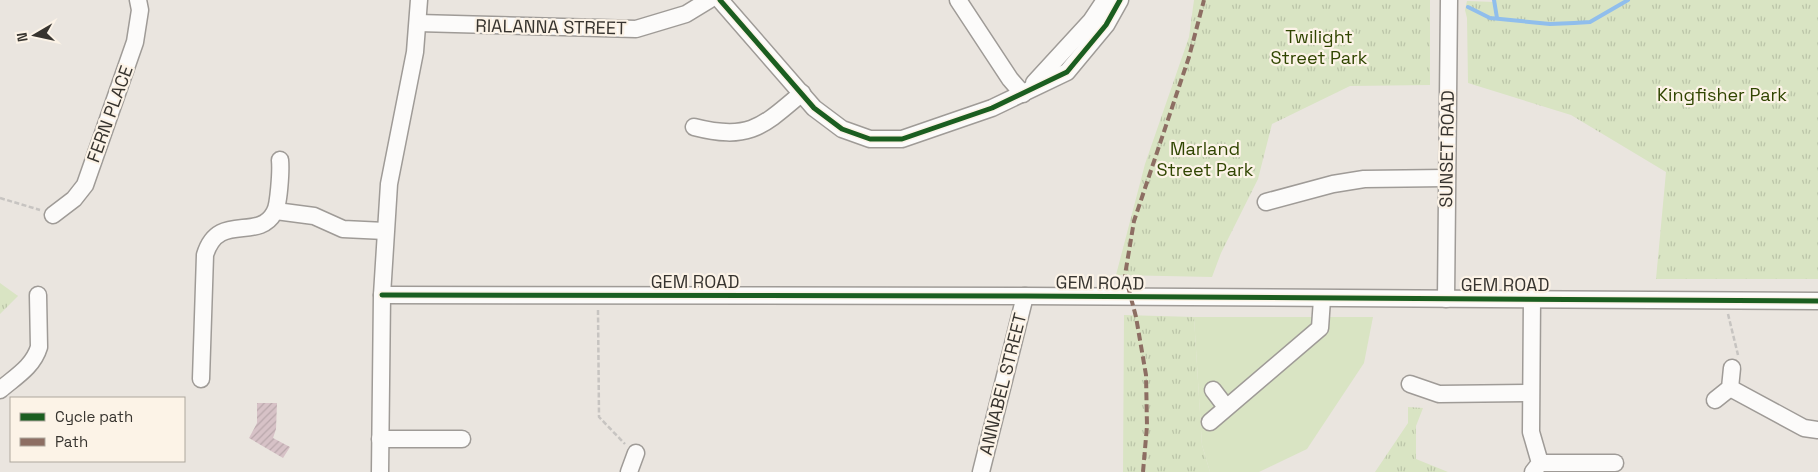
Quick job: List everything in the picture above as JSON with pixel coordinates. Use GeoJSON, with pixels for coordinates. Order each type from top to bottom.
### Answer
{"type":"FeatureCollection","features":[{"type":"Feature","properties":{"kind":"street","name":"FERN PLACE"},"geometry":{"type":"LineString","coordinates":[[53,214],[74,199],[85,185],[135,42],[139,18],[138,0]]}},
{"type":"Feature","properties":{"kind":"street"},"geometry":{"type":"LineString","coordinates":[[380,472],[382,295],[388,184],[415,52],[419,0]]}},
{"type":"Feature","properties":{"kind":"street","name":"RIALANNA STREET"},"geometry":{"type":"LineString","coordinates":[[418,23],[636,29],[686,14],[709,0]]}},
{"type":"Feature","properties":{"kind":"street"},"geometry":{"type":"LineString","coordinates":[[720,0],[814,108],[842,129],[870,139],[902,139],[992,108],[1067,72],[1106,25],[1120,0]]}},
{"type":"Feature","properties":{"kind":"street"},"geometry":{"type":"LineString","coordinates":[[958,0],[1010,79],[1024,94]]}},
{"type":"Feature","properties":{"kind":"street"},"geometry":{"type":"LineString","coordinates":[[1024,94],[1091,21],[1105,0]]}},
{"type":"Feature","properties":{"kind":"street","name":"SUNSET ROAD"},"geometry":{"type":"LineString","coordinates":[[1446,299],[1449,0]]}},
{"type":"Feature","properties":{"kind":"street"},"geometry":{"type":"LineString","coordinates":[[694,127],[732,134],[749,130],[765,124],[802,93]]}},
{"type":"Feature","properties":{"kind":"street"},"geometry":{"type":"LineString","coordinates":[[202,379],[205,255],[208,246],[213,238],[225,230],[262,225],[276,211],[281,176],[280,160]]}},
{"type":"Feature","properties":{"kind":"street"},"geometry":{"type":"LineString","coordinates":[[1266,202],[1333,184],[1364,179],[1446,178]]}},
{"type":"Feature","properties":{"kind":"street"},"geometry":{"type":"LineString","coordinates":[[276,211],[314,216],[343,229],[386,231]]}},
{"type":"Feature","properties":{"kind":"street"},"geometry":{"type":"LineString","coordinates":[[0,390],[23,371],[36,355],[39,347],[38,294]]}},
{"type":"Feature","properties":{"kind":"street","name":"GEM ROAD"},"geometry":{"type":"LineString","coordinates":[[382,295],[1025,296],[1322,300],[1532,298],[1818,301]]}},
{"type":"Feature","properties":{"kind":"street","name":"ANNABEL STREET"},"geometry":{"type":"LineString","coordinates":[[981,472],[1025,296]]}},
{"type":"Feature","properties":{"kind":"street"},"geometry":{"type":"LineString","coordinates":[[1532,298],[1530,393],[1531,432],[1536,468],[1615,463]]}},
{"type":"Feature","properties":{"kind":"street"},"geometry":{"type":"LineString","coordinates":[[1210,422],[1320,328],[1322,300]]}},
{"type":"Feature","properties":{"kind":"street"},"geometry":{"type":"LineString","coordinates":[[1715,400],[1730,388],[1732,368]]}},
{"type":"Feature","properties":{"kind":"street"},"geometry":{"type":"LineString","coordinates":[[1410,384],[1439,394],[1530,393]]}},
{"type":"Feature","properties":{"kind":"street"},"geometry":{"type":"LineString","coordinates":[[1730,388],[1804,428],[1818,430]]}},
{"type":"Feature","properties":{"kind":"street"},"geometry":{"type":"LineString","coordinates":[[1213,390],[1226,407]]}},
{"type":"Feature","properties":{"kind":"street"},"geometry":{"type":"LineString","coordinates":[[380,439],[462,439]]}},
{"type":"Feature","properties":{"kind":"street"},"geometry":{"type":"LineString","coordinates":[[629,472],[636,453]]}},
{"type":"Feature","properties":{"kind":"path"},"geometry":{"type":"LineString","coordinates":[[0,198],[53,214]]}},
{"type":"Feature","properties":{"kind":"path"},"geometry":{"type":"LineString","coordinates":[[598,296],[599,417],[636,453]]}},
{"type":"Feature","properties":{"kind":"path"},"geometry":{"type":"LineString","coordinates":[[1728,314],[1739,362],[1732,368]]}},
{"type":"Feature","properties":{"kind":"green space","name":"Marland Street Park"},"geometry":{"type":"Polygon","coordinates":[[[1194,0],[1430,0],[1430,85],[1350,86],[1272,124],[1258,179],[1221,253],[1212,277],[1116,275],[1145,164],[1189,37],[1194,0]]]}},
{"type":"Feature","properties":{"kind":"green space","name":"Kingfisher Park"},"geometry":{"type":"Polygon","coordinates":[[[1496,0],[1818,0],[1818,279],[1656,279],[1666,172],[1571,115],[1468,83],[1467,18],[1465,10],[1467,1],[1495,2],[1496,0]]]}},
{"type":"Feature","properties":{"kind":"green space"},"geometry":{"type":"Polygon","coordinates":[[[0,283],[18,296],[0,314],[0,283]]]}},
{"type":"Feature","properties":{"kind":"green space"},"geometry":{"type":"Polygon","coordinates":[[[1124,315],[1194,317],[1202,445],[1210,472],[1123,472],[1124,315]]]}},
{"type":"Feature","properties":{"kind":"green space"},"geometry":{"type":"Polygon","coordinates":[[[1194,317],[1373,317],[1364,363],[1307,449],[1259,472],[1210,472],[1202,445],[1194,317]]]}},
{"type":"Feature","properties":{"kind":"green space"},"geometry":{"type":"Polygon","coordinates":[[[1408,407],[1423,408],[1416,426],[1416,459],[1448,472],[1375,472],[1408,423],[1408,407]]]}},
{"type":"Feature","properties":{"kind":"building"},"geometry":{"type":"Polygon","coordinates":[[[257,403],[277,403],[276,429],[273,438],[290,447],[283,458],[249,438],[257,423],[257,403]]]}},
{"type":"Feature","properties":{"kind":"waterway"},"geometry":{"type":"LineString","coordinates":[[1494,0],[1497,18]]}},
{"type":"Feature","properties":{"kind":"waterway"},"geometry":{"type":"LineString","coordinates":[[1468,7],[1490,18],[1550,24],[1574,23],[1590,22],[1628,0]]}},
{"type":"Feature","properties":{"kind":"marked path"},"geometry":{"type":"LineString","coordinates":[[1143,472],[1147,426],[1146,375],[1136,317],[1125,275],[1134,221],[1189,57],[1204,0]]}},
{"type":"Feature","properties":{"kind":"cycle path"},"geometry":{"type":"LineString","coordinates":[[720,0],[814,108],[842,129],[870,139],[902,139],[992,108],[1067,72],[1106,25],[1120,0]]}},
{"type":"Feature","properties":{"kind":"cycle path"},"geometry":{"type":"LineString","coordinates":[[382,295],[1025,296],[1818,301]]}},
{"type":"Feature","properties":{"kind":"park label","name":"Twilight Street Park"},"geometry":{"type":"Point","coordinates":[1319,47]}}]}
